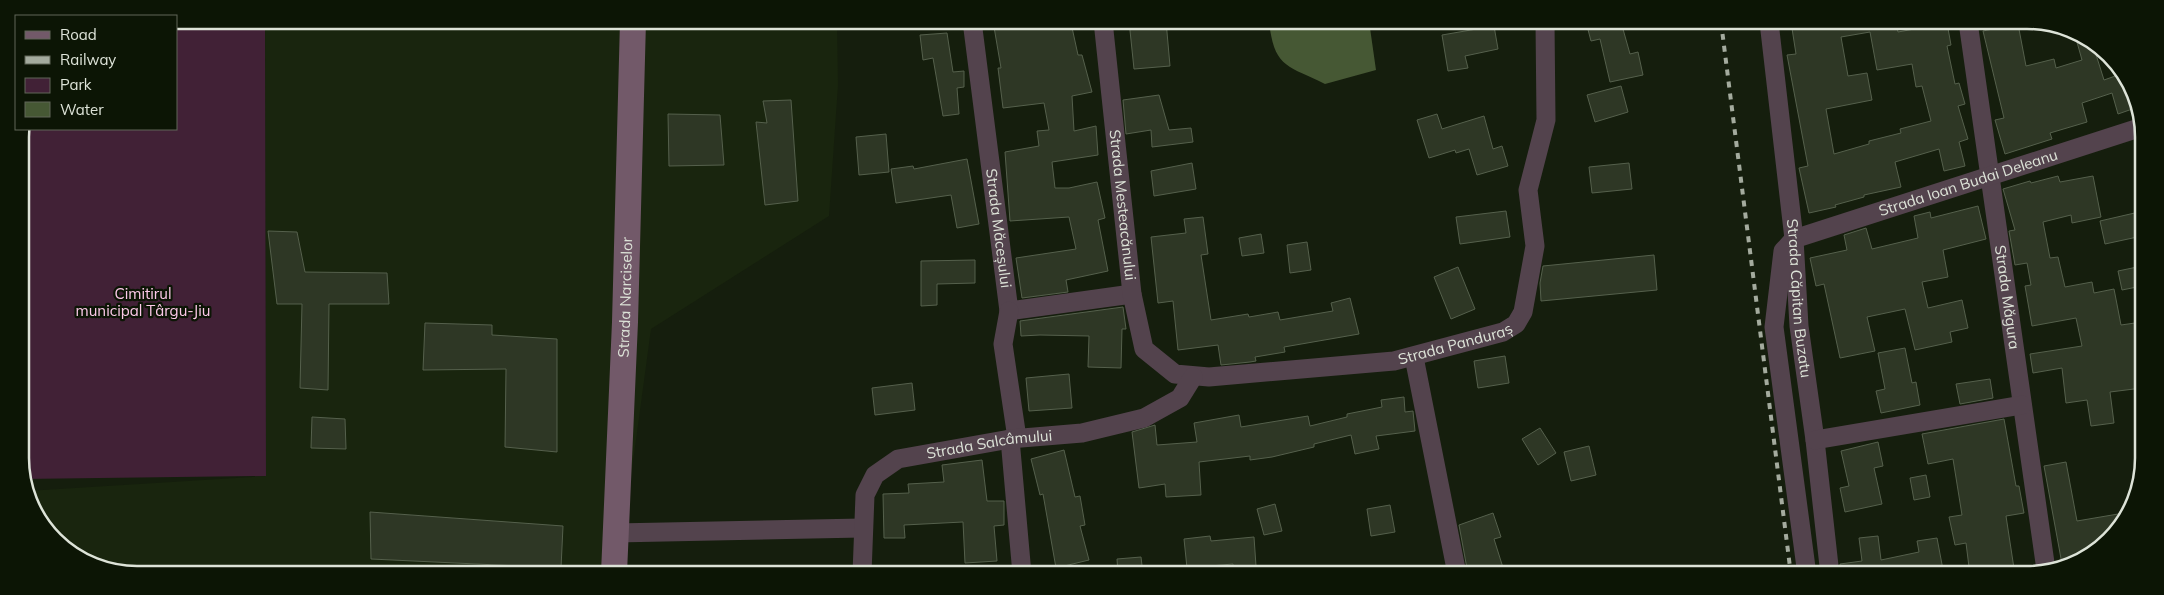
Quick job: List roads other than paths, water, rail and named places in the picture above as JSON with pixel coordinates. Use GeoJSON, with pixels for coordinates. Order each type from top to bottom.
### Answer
{"type":"FeatureCollection","features":[{"type":"Feature","properties":{"kind":"main road","name":"Strada Narciselor"},"geometry":{"type":"LineString","coordinates":[[614,566],[625,322],[633,29]]}},
{"type":"Feature","properties":{"kind":"street","name":"Strada Măceșului"},"geometry":{"type":"LineString","coordinates":[[973,29],[1009,311],[1003,344],[1013,438],[1021,566]]}},
{"type":"Feature","properties":{"kind":"street","name":"Strada Mesteacănului"},"geometry":{"type":"LineString","coordinates":[[1103,29],[1132,294],[1144,349],[1184,376]]}},
{"type":"Feature","properties":{"kind":"street","name":"Strada Panduraș"},"geometry":{"type":"LineString","coordinates":[[1184,376],[1209,377],[1394,361],[1503,332],[1516,324],[1523,312],[1535,246],[1528,190],[1546,120],[1545,29]]}},
{"type":"Feature","properties":{"kind":"street","name":"Strada Căpitan Buzatu"},"geometry":{"type":"LineString","coordinates":[[1770,29],[1794,239],[1799,326],[1815,440],[1829,566]]}},
{"type":"Feature","properties":{"kind":"street","name":"Strada Măgura"},"geometry":{"type":"LineString","coordinates":[[1969,29],[2045,565]]}},
{"type":"Feature","properties":{"kind":"street","name":"Strada Ioan Budai Deleanu"},"geometry":{"type":"LineString","coordinates":[[1794,239],[2135,129]]}},
{"type":"Feature","properties":{"kind":"street"},"geometry":{"type":"LineString","coordinates":[[1794,239],[1783,251],[1774,326],[1805,566]]}},
{"type":"Feature","properties":{"kind":"street"},"geometry":{"type":"LineString","coordinates":[[1009,311],[1132,294]]}},
{"type":"Feature","properties":{"kind":"street"},"geometry":{"type":"LineString","coordinates":[[1414,357],[1455,566]]}},
{"type":"Feature","properties":{"kind":"street","name":"Strada Salcâmului"},"geometry":{"type":"LineString","coordinates":[[862,566],[862,528],[865,495],[875,475],[898,460],[1013,438],[1082,433],[1144,418],[1180,398],[1184,376]]}},
{"type":"Feature","properties":{"kind":"street"},"geometry":{"type":"LineString","coordinates":[[1815,440],[2022,405]]}},
{"type":"Feature","properties":{"kind":"street"},"geometry":{"type":"LineString","coordinates":[[615,533],[862,528]]}},
{"type":"Feature","properties":{"kind":"water"},"geometry":{"type":"Polygon","coordinates":[[[1270,29],[1370,29],[1376,70],[1325,84],[1285,63],[1279,57],[1270,29]]]}},
{"type":"Feature","properties":{"kind":"railway"},"geometry":{"type":"LineString","coordinates":[[1722,29],[1790,566]]}},
{"type":"Feature","properties":{"kind":"park label","name":"Cimitirul municipal Târgu-Jiu"},"geometry":{"type":"Point","coordinates":[143,302]}}]}
